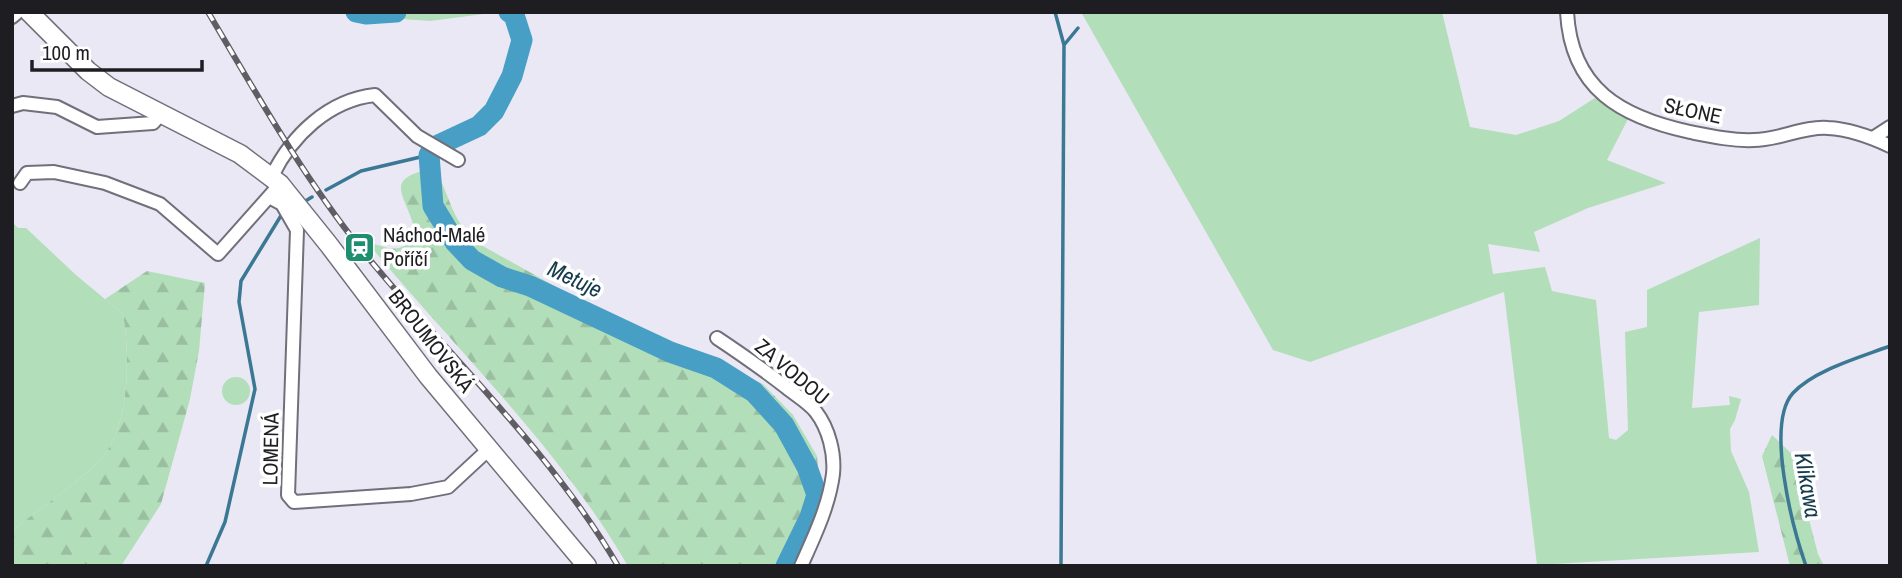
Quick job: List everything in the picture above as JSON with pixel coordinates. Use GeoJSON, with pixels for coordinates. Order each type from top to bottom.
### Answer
{"type":"FeatureCollection","features":[{"type":"Feature","properties":{"kind":"main road","name":"BROUMOVSKÁ"},"geometry":{"type":"LineString","coordinates":[[29,12],[100,81],[123,97],[210,137],[240,154],[274,186],[322,235],[428,376],[587,566]]}},
{"type":"Feature","properties":{"kind":"street"},"geometry":{"type":"LineString","coordinates":[[12,17],[18,12]]}},
{"type":"Feature","properties":{"kind":"street","name":"SŁONE"},"geometry":{"type":"LineString","coordinates":[[1567,12],[1574,56],[1592,82],[1624,110],[1661,125],[1709,135],[1754,140],[1827,127],[1873,138],[1890,146]]}},
{"type":"Feature","properties":{"kind":"street"},"geometry":{"type":"LineString","coordinates":[[20,183],[27,173],[54,172],[105,183],[160,204],[218,254],[274,186],[279,161],[301,132],[336,107],[360,97],[375,95],[417,136],[458,160]]}},
{"type":"Feature","properties":{"kind":"street"},"geometry":{"type":"LineString","coordinates":[[12,106],[23,103],[57,107],[97,127],[153,123],[160,115]]}},
{"type":"Feature","properties":{"kind":"street"},"geometry":{"type":"LineString","coordinates":[[1873,138],[1890,127]]}},
{"type":"Feature","properties":{"kind":"street","name":"LOMENÁ"},"geometry":{"type":"LineString","coordinates":[[274,186],[298,230],[288,495],[294,502],[411,494],[448,487],[489,449]]}},
{"type":"Feature","properties":{"kind":"street","name":"ZA VODOU"},"geometry":{"type":"LineString","coordinates":[[717,338],[806,402],[816,411],[824,425],[833,459],[832,475],[816,531],[801,566]]}},
{"type":"Feature","properties":{"kind":"green space"},"geometry":{"type":"Polygon","coordinates":[[[339,12],[484,12],[484,14],[430,21],[339,12]]]}},
{"type":"Feature","properties":{"kind":"green space"},"geometry":{"type":"Polygon","coordinates":[[[1081,12],[1442,12],[1470,127],[1516,135],[1559,121],[1598,96],[1612,109],[1629,117],[1607,160],[1666,183],[1588,208],[1534,232],[1540,252],[1488,244],[1493,274],[1545,267],[1552,291],[1596,300],[1609,438],[1616,440],[1628,430],[1625,332],[1647,327],[1647,290],[1760,238],[1759,305],[1699,312],[1692,408],[1730,405],[1729,396],[1741,399],[1730,429],[1731,451],[1749,492],[1759,552],[1537,565],[1504,292],[1310,362],[1273,350],[1081,12]]]}},
{"type":"Feature","properties":{"kind":"green space"},"geometry":{"type":"Polygon","coordinates":[[[435,168],[457,219],[481,245],[603,313],[657,334],[763,384],[793,415],[817,456],[818,467],[805,541],[796,566],[628,566],[600,522],[538,439],[367,242],[395,248],[406,245],[415,231],[403,197],[402,183],[407,177],[418,172],[435,168]]]}},
{"type":"Feature","properties":{"kind":"green space"},"geometry":{"type":"Polygon","coordinates":[[[12,222],[18,228],[26,228],[123,314],[127,367],[119,425],[104,455],[73,484],[12,531],[12,222]]]}},
{"type":"Feature","properties":{"kind":"green space"},"geometry":{"type":"Polygon","coordinates":[[[147,271],[205,283],[199,351],[190,399],[161,504],[121,566],[12,566],[12,531],[85,475],[113,441],[126,387],[127,348],[123,314],[105,299],[147,271]]]}},
{"type":"Feature","properties":{"kind":"green space"},"geometry":{"type":"Polygon","coordinates":[[[236,377],[246,381],[250,391],[246,401],[236,405],[226,401],[222,391],[226,381],[236,377]]]}},
{"type":"Feature","properties":{"kind":"green space"},"geometry":{"type":"Polygon","coordinates":[[[1772,435],[1792,454],[1818,554],[1824,566],[1790,566],[1762,456],[1772,435]]]}},
{"type":"Feature","properties":{"kind":"waterway","name":"Metuje"},"geometry":{"type":"LineString","coordinates":[[356,12],[396,12]]}},
{"type":"Feature","properties":{"kind":"waterway","name":"Metuje"},"geometry":{"type":"LineString","coordinates":[[509,12],[514,15],[522,40],[512,76],[494,111],[479,126],[434,147],[429,155],[433,206],[455,242],[472,260],[502,277],[530,286],[670,352],[716,368],[754,392],[784,425],[807,467],[817,495],[810,517],[786,566]]}},
{"type":"Feature","properties":{"kind":"waterway"},"geometry":{"type":"LineString","coordinates":[[1055,12],[1064,45],[1061,566]]}},
{"type":"Feature","properties":{"kind":"waterway"},"geometry":{"type":"LineString","coordinates":[[1064,45],[1078,28]]}},
{"type":"Feature","properties":{"kind":"waterway"},"geometry":{"type":"LineString","coordinates":[[326,190],[361,171],[429,155]]}},
{"type":"Feature","properties":{"kind":"waterway"},"geometry":{"type":"LineString","coordinates":[[307,200],[312,197]]}},
{"type":"Feature","properties":{"kind":"waterway"},"geometry":{"type":"LineString","coordinates":[[206,566],[225,522],[255,389],[239,302],[241,281],[282,214]]}},
{"type":"Feature","properties":{"kind":"waterway","name":"Klikawa"},"geometry":{"type":"LineString","coordinates":[[1806,566],[1784,477],[1781,428],[1785,408],[1793,393],[1813,378],[1838,365],[1890,346]]}},
{"type":"Feature","properties":{"kind":"railway"},"geometry":{"type":"LineString","coordinates":[[208,12],[280,133],[339,221],[561,481],[618,566]]}},
{"type":"Feature","properties":{"kind":"place","name":"Náchod-Malé Poříčí"},"geometry":{"type":"Point","coordinates":[360,247]}}]}
